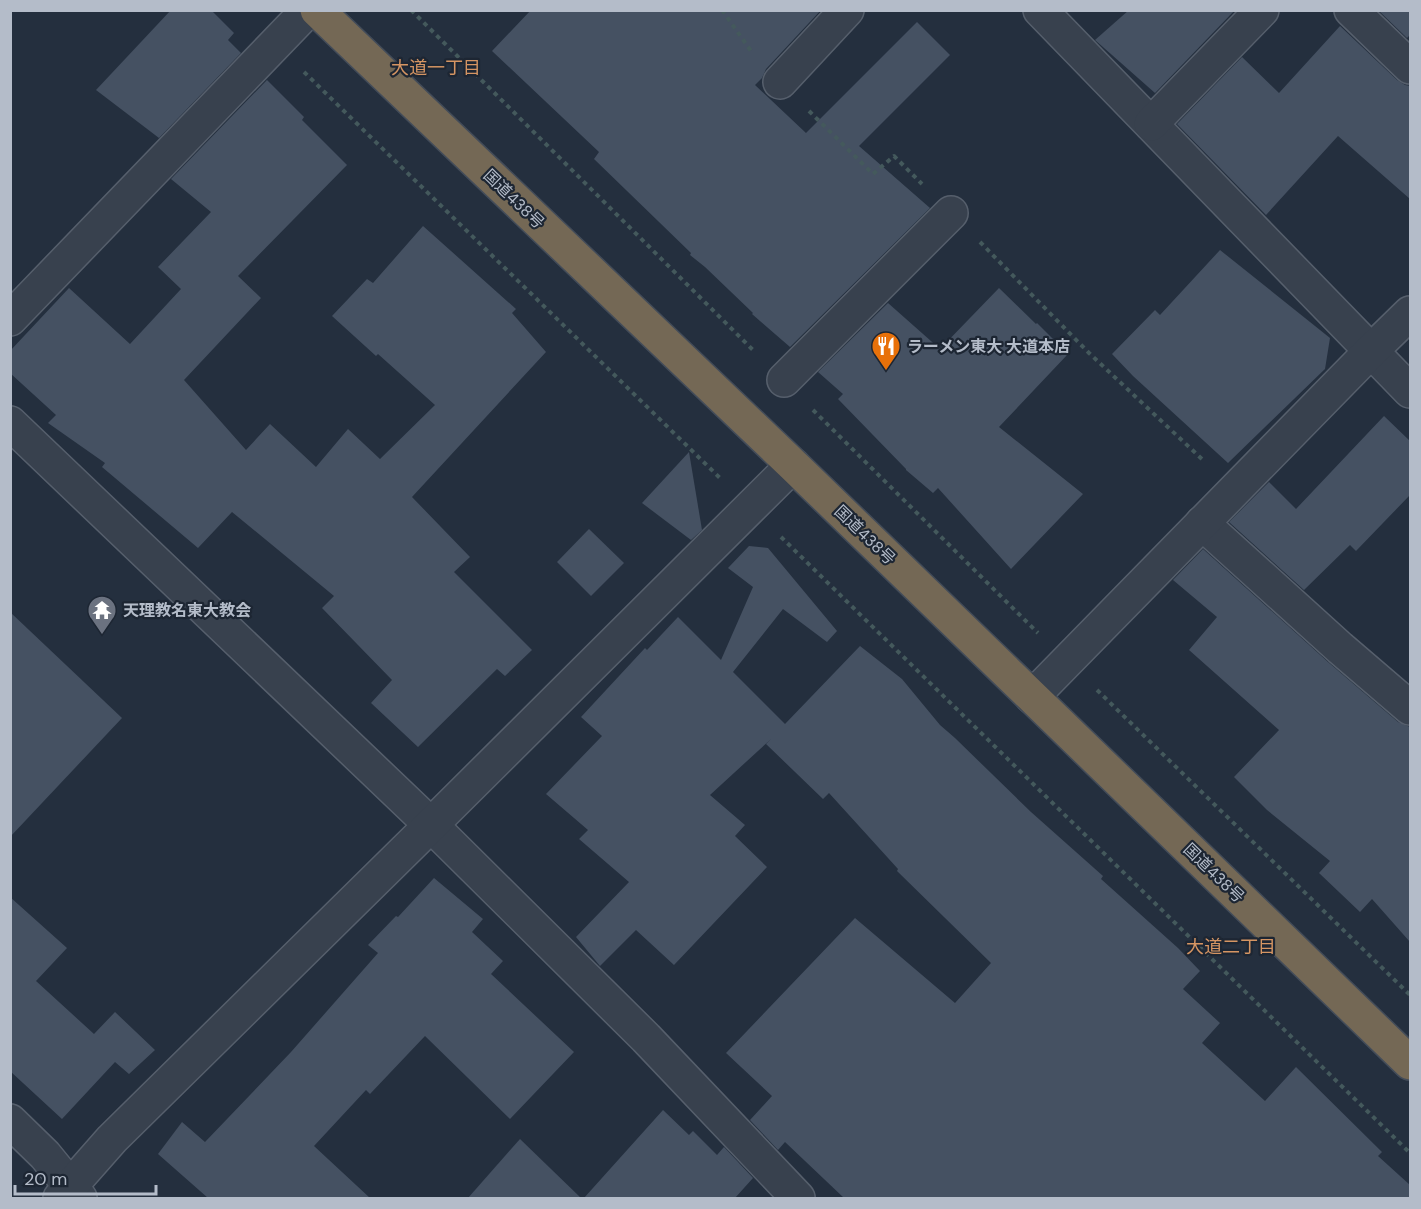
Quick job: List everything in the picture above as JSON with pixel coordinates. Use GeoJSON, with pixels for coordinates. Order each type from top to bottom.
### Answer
{"type":"FeatureCollection","features":[{"type":"Feature","properties":{"kind":"highway","name":"国道438号"},"geometry":{"type":"LineString","coordinates":[[323,13],[1410,1063]]}},
{"type":"Feature","properties":{"kind":"street"},"geometry":{"type":"LineString","coordinates":[[780,82],[847,10]]}},
{"type":"Feature","properties":{"kind":"street"},"geometry":{"type":"LineString","coordinates":[[1151,124],[1262,10]]}},
{"type":"Feature","properties":{"kind":"street"},"geometry":{"type":"LineString","coordinates":[[1351,10],[1410,67]]}},
{"type":"Feature","properties":{"kind":"street"},"geometry":{"type":"LineString","coordinates":[[10,319],[275,44],[323,13]]}},
{"type":"Feature","properties":{"kind":"street"},"geometry":{"type":"LineString","coordinates":[[1053,15],[1151,124],[1410,391]]}},
{"type":"Feature","properties":{"kind":"street"},"geometry":{"type":"LineString","coordinates":[[784,380],[951,213]]}},
{"type":"Feature","properties":{"kind":"street"},"geometry":{"type":"LineString","coordinates":[[1032,697],[1410,313]]}},
{"type":"Feature","properties":{"kind":"street"},"geometry":{"type":"LineString","coordinates":[[10,423],[431,825],[646,1038],[798,1198]]}},
{"type":"Feature","properties":{"kind":"street"},"geometry":{"type":"LineString","coordinates":[[10,1121],[45,1155],[70,1194],[112,1139],[793,465]]}},
{"type":"Feature","properties":{"kind":"street"},"geometry":{"type":"LineString","coordinates":[[1202,523],[1410,708]]}},
{"type":"Feature","properties":{"kind":"path"},"geometry":{"type":"LineString","coordinates":[[411,10],[1066,661],[1410,995]]}},
{"type":"Feature","properties":{"kind":"path"},"geometry":{"type":"LineString","coordinates":[[275,44],[1410,1153]]}},
{"type":"Feature","properties":{"kind":"building"},"geometry":{"type":"Polygon","coordinates":[[[171,10],[211,10],[234,33],[228,40],[241,53],[159,138],[96,90],[171,10]]]}},
{"type":"Feature","properties":{"kind":"building"},"geometry":{"type":"Polygon","coordinates":[[[531,10],[821,10],[766,69],[762,78],[755,85],[806,133],[917,22],[950,55],[859,146],[930,208],[790,347],[690,255],[691,253],[594,159],[599,152],[492,51],[531,10]]]}},
{"type":"Feature","properties":{"kind":"building"},"geometry":{"type":"Polygon","coordinates":[[[1129,10],[1235,10],[1155,93],[1095,40],[1129,10]]]}},
{"type":"Feature","properties":{"kind":"building"},"geometry":{"type":"Polygon","coordinates":[[[1378,10],[1410,10],[1410,35],[1407,38],[1378,10]]]}},
{"type":"Feature","properties":{"kind":"building"},"geometry":{"type":"Polygon","coordinates":[[[1340,26],[1397,80],[1410,86],[1410,199],[1338,136],[1266,215],[1177,124],[1242,57],[1279,93],[1340,26]]]}},
{"type":"Feature","properties":{"kind":"building"},"geometry":{"type":"Polygon","coordinates":[[[267,80],[304,117],[302,120],[347,165],[238,276],[261,298],[184,380],[246,450],[270,424],[316,467],[348,429],[380,459],[435,405],[332,316],[367,279],[373,283],[423,226],[516,309],[512,313],[546,352],[412,497],[470,557],[454,572],[532,650],[505,676],[497,669],[418,747],[371,703],[392,680],[322,608],[334,596],[232,512],[198,548],[102,467],[105,463],[48,423],[56,415],[10,373],[10,351],[69,288],[130,344],[181,289],[158,267],[211,212],[171,179],[267,80]]]}},
{"type":"Feature","properties":{"kind":"building"},"geometry":{"type":"Polygon","coordinates":[[[1220,250],[1330,338],[1325,369],[1228,463],[1112,354],[1155,310],[1160,315],[1220,250]]]}},
{"type":"Feature","properties":{"kind":"building"},"geometry":{"type":"Polygon","coordinates":[[[999,288],[1068,354],[999,427],[1083,494],[1011,569],[938,488],[933,493],[906,470],[838,399],[843,394],[818,372],[888,303],[940,349],[999,288]]]}},
{"type":"Feature","properties":{"kind":"building"},"geometry":{"type":"Polygon","coordinates":[[[1384,416],[1410,441],[1410,495],[1356,551],[1350,545],[1304,590],[1229,522],[1269,482],[1296,509],[1384,416]]]}},
{"type":"Feature","properties":{"kind":"building"},"geometry":{"type":"Polygon","coordinates":[[[689,452],[702,530],[691,540],[642,503],[689,452]]]}},
{"type":"Feature","properties":{"kind":"building"},"geometry":{"type":"Polygon","coordinates":[[[589,529],[624,563],[591,596],[557,562],[589,529]]]}},
{"type":"Feature","properties":{"kind":"building"},"geometry":{"type":"Polygon","coordinates":[[[749,546],[768,548],[837,631],[827,642],[783,609],[733,672],[785,724],[860,646],[902,679],[940,725],[1031,812],[1103,876],[1101,879],[1178,948],[1200,971],[1183,989],[1220,1023],[1202,1043],[1265,1101],[1296,1067],[1382,1152],[1378,1156],[1410,1185],[1410,1198],[844,1198],[785,1142],[778,1150],[750,1120],[772,1096],[726,1053],[855,918],[955,1003],[991,963],[897,871],[898,869],[829,793],[823,799],[766,744],[771,739],[710,795],[745,825],[735,836],[767,867],[674,965],[636,930],[600,966],[576,937],[629,882],[579,839],[588,830],[546,794],[602,736],[581,717],[645,648],[647,650],[678,617],[721,660],[753,587],[728,568],[749,546]]]}},
{"type":"Feature","properties":{"kind":"building"},"geometry":{"type":"Polygon","coordinates":[[[1203,549],[1328,662],[1398,722],[1410,727],[1410,942],[1372,899],[1360,912],[1319,873],[1330,861],[1267,810],[1234,777],[1279,730],[1189,650],[1217,617],[1173,580],[1203,549]]]}},
{"type":"Feature","properties":{"kind":"building"},"geometry":{"type":"Polygon","coordinates":[[[10,612],[122,718],[10,837],[10,612]]]}},
{"type":"Feature","properties":{"kind":"building"},"geometry":{"type":"Polygon","coordinates":[[[434,878],[483,919],[472,932],[503,961],[491,974],[574,1052],[510,1119],[425,1036],[370,1094],[366,1090],[314,1146],[370,1198],[208,1198],[158,1154],[182,1122],[205,1142],[291,1052],[378,953],[368,945],[434,878]]]}},
{"type":"Feature","properties":{"kind":"building"},"geometry":{"type":"Polygon","coordinates":[[[10,897],[67,948],[36,981],[94,1034],[115,1012],[155,1050],[129,1074],[115,1062],[62,1119],[10,1071],[10,897]]]}},
{"type":"Feature","properties":{"kind":"building"},"geometry":{"type":"Polygon","coordinates":[[[663,1110],[689,1135],[693,1131],[717,1155],[724,1147],[753,1178],[735,1198],[584,1198],[663,1110]]]}},
{"type":"Feature","properties":{"kind":"building"},"geometry":{"type":"Polygon","coordinates":[[[520,1139],[581,1198],[468,1198],[520,1139]]]}},
{"type":"Feature","properties":{"kind":"place","name":"ラーメン東大 大道本店"},"geometry":{"type":"Point","coordinates":[886,372]}},
{"type":"Feature","properties":{"kind":"place","name":"天理教名東大教会"},"geometry":{"type":"Point","coordinates":[102,636]}},
{"type":"Feature","properties":{"kind":"district","name":"大道一丁目"},"geometry":{"type":"Point","coordinates":[436,68]}},
{"type":"Feature","properties":{"kind":"district","name":"大道二丁目"},"geometry":{"type":"Point","coordinates":[1231,947]}}]}
